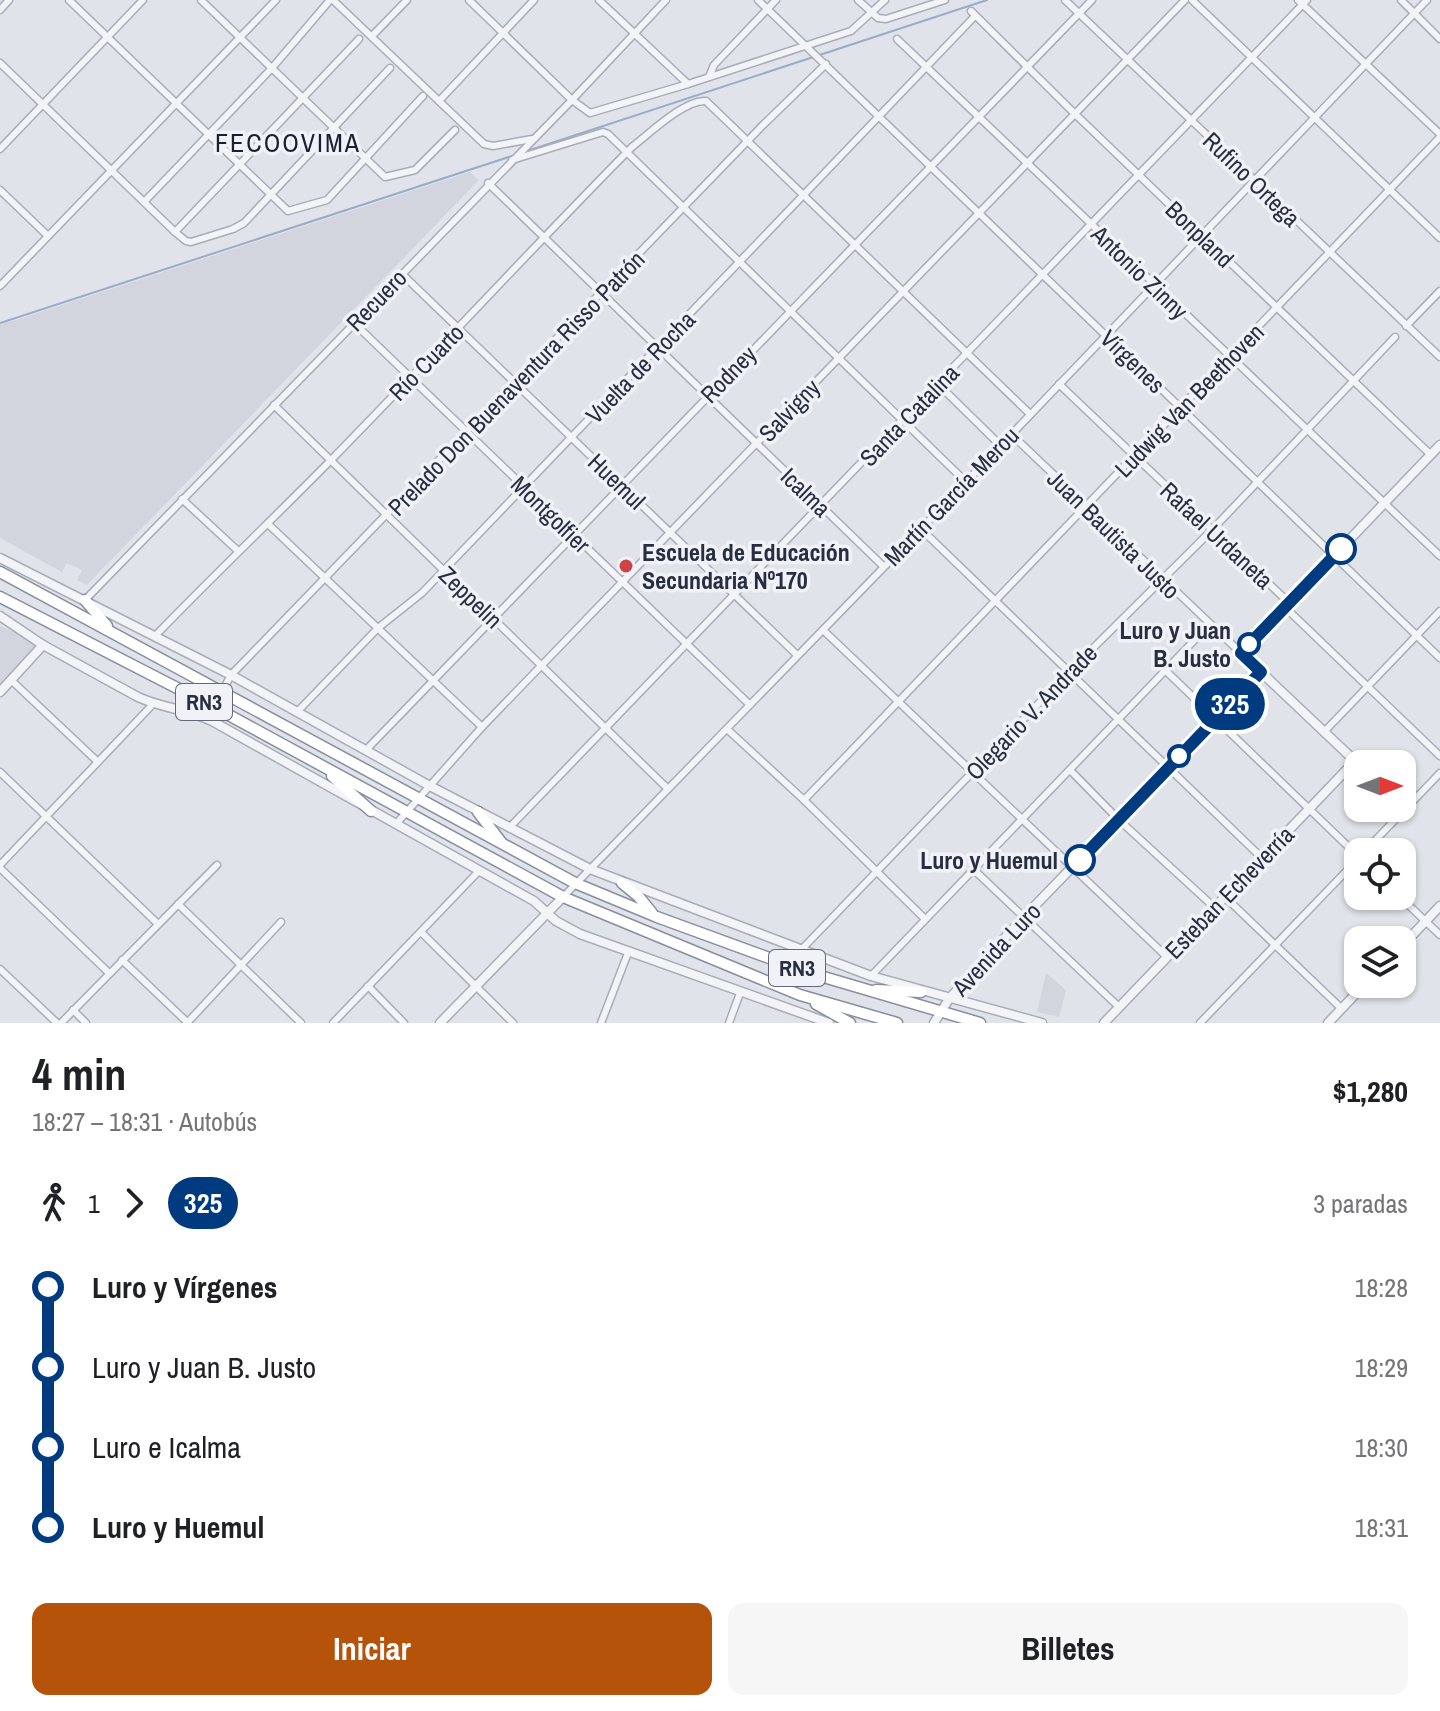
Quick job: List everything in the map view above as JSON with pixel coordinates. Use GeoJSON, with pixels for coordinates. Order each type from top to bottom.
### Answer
{"type":"FeatureCollection","features":[{"type":"Feature","properties":{"kind":"highway","name":"RN3"},"geometry":{"type":"LineString","coordinates":[[0,572],[575,883],[657,917],[937,1018],[980,1023]]}},
{"type":"Feature","properties":{"kind":"highway","name":"RN3"},"geometry":{"type":"LineString","coordinates":[[0,597],[214,707],[563,897],[800,995],[897,1023]]}},
{"type":"Feature","properties":{"kind":"highway"},"geometry":{"type":"LineString","coordinates":[[85,600],[117,636]]}},
{"type":"Feature","properties":{"kind":"highway"},"geometry":{"type":"LineString","coordinates":[[319,764],[371,811]]}},
{"type":"Feature","properties":{"kind":"highway"},"geometry":{"type":"LineString","coordinates":[[478,812],[502,844]]}},
{"type":"Feature","properties":{"kind":"highway"},"geometry":{"type":"LineString","coordinates":[[622,883],[657,917]]}},
{"type":"Feature","properties":{"kind":"highway"},"geometry":{"type":"LineString","coordinates":[[862,990],[921,992]]}},
{"type":"Feature","properties":{"kind":"highway"},"geometry":{"type":"LineString","coordinates":[[800,995],[850,1023]]}},
{"type":"Feature","properties":{"kind":"street"},"geometry":{"type":"LineString","coordinates":[[0,10],[9,0]]}},
{"type":"Feature","properties":{"kind":"street"},"geometry":{"type":"LineString","coordinates":[[69,0],[288,211],[327,200],[423,96]]}},
{"type":"Feature","properties":{"kind":"street"},"geometry":{"type":"LineString","coordinates":[[0,149],[143,0]]}},
{"type":"Feature","properties":{"kind":"street"},"geometry":{"type":"LineString","coordinates":[[201,0],[385,177],[415,170],[455,130]]}},
{"type":"Feature","properties":{"kind":"street"},"geometry":{"type":"LineString","coordinates":[[0,286],[276,0]]}},
{"type":"Feature","properties":{"kind":"street"},"geometry":{"type":"LineString","coordinates":[[145,201],[272,68],[331,0],[488,147],[532,139]]}},
{"type":"Feature","properties":{"kind":"street"},"geometry":{"type":"LineString","coordinates":[[372,36],[407,0]]}},
{"type":"Feature","properties":{"kind":"street"},"geometry":{"type":"LineString","coordinates":[[469,0],[572,100],[594,113],[851,31],[885,0]]}},
{"type":"Feature","properties":{"kind":"street"},"geometry":{"type":"LineString","coordinates":[[439,101],[534,0]]}},
{"type":"Feature","properties":{"kind":"street"},"geometry":{"type":"LineString","coordinates":[[599,0],[688,84]]}},
{"type":"Feature","properties":{"kind":"street","name":"Recuero"},"geometry":{"type":"LineString","coordinates":[[85,600],[666,0]]}},
{"type":"Feature","properties":{"kind":"street"},"geometry":{"type":"LineString","coordinates":[[758,0],[806,45]]}},
{"type":"Feature","properties":{"kind":"street"},"geometry":{"type":"LineString","coordinates":[[709,77],[714,65],[776,0]]}},
{"type":"Feature","properties":{"kind":"street"},"geometry":{"type":"LineString","coordinates":[[858,0],[872,14],[886,19],[945,0]]}},
{"type":"Feature","properties":{"kind":"street","name":"Rufino Ortega"},"geometry":{"type":"LineString","coordinates":[[1065,0],[1440,357]]}},
{"type":"Feature","properties":{"kind":"street","name":"Rodney"},"geometry":{"type":"LineString","coordinates":[[366,750],[1092,0]]}},
{"type":"Feature","properties":{"kind":"street","name":"Salvigny"},"geometry":{"type":"LineString","coordinates":[[396,824],[482,727],[1185,0]]}},
{"type":"Feature","properties":{"kind":"street"},"geometry":{"type":"LineString","coordinates":[[1192,0],[1440,238]]}},
{"type":"Feature","properties":{"kind":"street"},"geometry":{"type":"LineString","coordinates":[[1401,0],[1440,39]]}},
{"type":"Feature","properties":{"kind":"street","name":"Martín García Merou"},"geometry":{"type":"LineString","coordinates":[[440,1023],[921,529],[1427,0]]}},
{"type":"Feature","properties":{"kind":"street"},"geometry":{"type":"LineString","coordinates":[[1303,1],[1440,136]]}},
{"type":"Feature","properties":{"kind":"street","name":"Santa Catalina"},"geometry":{"type":"LineString","coordinates":[[509,828],[1254,58],[1303,1]]}},
{"type":"Feature","properties":{"kind":"street","name":"Bonpland"},"geometry":{"type":"LineString","coordinates":[[973,13],[1354,381],[1437,450]]}},
{"type":"Feature","properties":{"kind":"street","name":"Vuelta de Rocha"},"geometry":{"type":"LineString","coordinates":[[298,711],[378,628],[422,593],[927,68],[973,13]]}},
{"type":"Feature","properties":{"kind":"street"},"geometry":{"type":"LineString","coordinates":[[175,232],[359,39]]}},
{"type":"Feature","properties":{"kind":"street","name":"Antonio Zinny"},"geometry":{"type":"LineString","coordinates":[[897,39],[1440,556]]}},
{"type":"Feature","properties":{"kind":"street","name":"Vírgenes"},"geometry":{"type":"LineString","coordinates":[[806,45],[1440,658]]}},
{"type":"Feature","properties":{"kind":"street"},"geometry":{"type":"LineString","coordinates":[[0,63],[175,232],[186,241],[196,242],[233,229],[271,196],[390,68]]}},
{"type":"Feature","properties":{"kind":"street","name":"Prelado Don Buenaventura Risso Patrón"},"geometry":{"type":"LineString","coordinates":[[214,707],[231,675],[826,64]]}},
{"type":"Feature","properties":{"kind":"street","name":"Río Cuarto"},"geometry":{"type":"LineString","coordinates":[[156,635],[411,378],[626,152],[685,107],[703,100],[747,142]]}},
{"type":"Feature","properties":{"kind":"street"},"geometry":{"type":"LineString","coordinates":[[512,160],[603,132],[608,134],[965,481]]}},
{"type":"Feature","properties":{"kind":"street","name":"Ludwig Van Beethoven"},"geometry":{"type":"LineString","coordinates":[[804,800],[1440,136]]}},
{"type":"Feature","properties":{"kind":"street"},"geometry":{"type":"LineString","coordinates":[[747,142],[1030,414]]}},
{"type":"Feature","properties":{"kind":"street","name":"Icalma"},"geometry":{"type":"LineString","coordinates":[[488,183],[883,566]]}},
{"type":"Feature","properties":{"kind":"street"},"geometry":{"type":"LineString","coordinates":[[0,190],[48,236]]}},
{"type":"Feature","properties":{"kind":"street","name":"Huemul"},"geometry":{"type":"LineString","coordinates":[[402,274],[797,655]]}},
{"type":"Feature","properties":{"kind":"street"},"geometry":{"type":"LineString","coordinates":[[1406,326],[1440,291]]}},
{"type":"Feature","properties":{"kind":"street","name":"Montgolfier"},"geometry":{"type":"LineString","coordinates":[[354,323],[749,704]]}},
{"type":"Feature","properties":{"kind":"street","name":"Olegario V. Andrade"},"geometry":{"type":"LineString","coordinates":[[801,950],[1068,673],[1259,482],[1395,337]]}},
{"type":"Feature","properties":{"kind":"street"},"geometry":{"type":"LineString","coordinates":[[938,384],[1000,445]]}},
{"type":"Feature","properties":{"kind":"street","name":"Rafael Urdaneta"},"geometry":{"type":"LineString","coordinates":[[1059,384],[1284,598],[1291,613],[1440,756]]}},
{"type":"Feature","properties":{"kind":"street","name":"Zeppelin"},"geometry":{"type":"LineString","coordinates":[[274,405],[668,789]]}},
{"type":"Feature","properties":{"kind":"street","name":"Juan Bautista Justo"},"geometry":{"type":"LineString","coordinates":[[1011,434],[1344,750]]}},
{"type":"Feature","properties":{"kind":"street"},"geometry":{"type":"LineString","coordinates":[[1241,653],[1437,450]]}},
{"type":"Feature","properties":{"kind":"street"},"geometry":{"type":"LineString","coordinates":[[182,499],[237,550]]}},
{"type":"Feature","properties":{"kind":"street"},"geometry":{"type":"LineString","coordinates":[[268,524],[482,727]]}},
{"type":"Feature","properties":{"kind":"street"},"geometry":{"type":"LineString","coordinates":[[921,529],[1261,857]]}},
{"type":"Feature","properties":{"kind":"street"},"geometry":{"type":"LineString","coordinates":[[0,558],[156,635],[478,812],[590,869],[871,976],[1042,1023]]}},
{"type":"Feature","properties":{"kind":"street"},"geometry":{"type":"LineString","coordinates":[[1324,732],[1440,611]]}},
{"type":"Feature","properties":{"kind":"street"},"geometry":{"type":"LineString","coordinates":[[0,616],[43,645],[154,703],[212,721],[534,901],[548,914],[580,934],[829,1023]]}},
{"type":"Feature","properties":{"kind":"street"},"geometry":{"type":"LineString","coordinates":[[871,976],[1209,625]]}},
{"type":"Feature","properties":{"kind":"street"},"geometry":{"type":"LineString","coordinates":[[823,630],[1167,957]]}},
{"type":"Feature","properties":{"kind":"street"},"geometry":{"type":"LineString","coordinates":[[0,692],[43,645]]}},
{"type":"Feature","properties":{"kind":"street"},"geometry":{"type":"LineString","coordinates":[[1165,670],[1344,843]]}},
{"type":"Feature","properties":{"kind":"street","name":"Avenida Luro"},"geometry":{"type":"LineString","coordinates":[[937,1018],[949,999],[1023,918],[1261,672]]}},
{"type":"Feature","properties":{"kind":"street"},"geometry":{"type":"LineString","coordinates":[[11,680],[98,762]]}},
{"type":"Feature","properties":{"kind":"street"},"geometry":{"type":"LineString","coordinates":[[109,973],[0,867],[154,703]]}},
{"type":"Feature","properties":{"kind":"street"},"geometry":{"type":"LineString","coordinates":[[727,729],[925,919]]}},
{"type":"Feature","properties":{"kind":"street"},"geometry":{"type":"LineString","coordinates":[[1070,770],[1119,820],[1214,907]]}},
{"type":"Feature","properties":{"kind":"street"},"geometry":{"type":"LineString","coordinates":[[0,772],[158,924]]}},
{"type":"Feature","properties":{"kind":"street"},"geometry":{"type":"LineString","coordinates":[[1416,796],[1440,773]]}},
{"type":"Feature","properties":{"kind":"street","name":"Esteban Echeverría"},"geometry":{"type":"LineString","coordinates":[[1104,1023],[1261,857],[1344,775]]}},
{"type":"Feature","properties":{"kind":"street"},"geometry":{"type":"LineString","coordinates":[[1377,838],[1391,822]]}},
{"type":"Feature","properties":{"kind":"street"},"geometry":{"type":"LineString","coordinates":[[0,969],[59,1023],[217,865]]}},
{"type":"Feature","properties":{"kind":"street"},"geometry":{"type":"LineString","coordinates":[[973,869],[1119,1007]]}},
{"type":"Feature","properties":{"kind":"street"},"geometry":{"type":"LineString","coordinates":[[333,1023],[478,872]]}},
{"type":"Feature","properties":{"kind":"street"},"geometry":{"type":"LineString","coordinates":[[1200,1023],[1344,872]]}},
{"type":"Feature","properties":{"kind":"street"},"geometry":{"type":"LineString","coordinates":[[1224,896],[1342,1009]]}},
{"type":"Feature","properties":{"kind":"street"},"geometry":{"type":"LineString","coordinates":[[178,904],[301,1023]]}},
{"type":"Feature","properties":{"kind":"street"},"geometry":{"type":"LineString","coordinates":[[1416,931],[1440,906]]}},
{"type":"Feature","properties":{"kind":"street"},"geometry":{"type":"LineString","coordinates":[[1414,910],[1440,935]]}},
{"type":"Feature","properties":{"kind":"street"},"geometry":{"type":"LineString","coordinates":[[122,960],[187,1023],[281,922]]}},
{"type":"Feature","properties":{"kind":"street"},"geometry":{"type":"LineString","coordinates":[[422,933],[513,1023]]}},
{"type":"Feature","properties":{"kind":"street"},"geometry":{"type":"LineString","coordinates":[[601,1023],[628,953]]}},
{"type":"Feature","properties":{"kind":"street"},"geometry":{"type":"LineString","coordinates":[[368,986],[404,1023]]}},
{"type":"Feature","properties":{"kind":"street"},"geometry":{"type":"LineString","coordinates":[[729,1023],[740,993]]}},
{"type":"Feature","properties":{"kind":"street"},"geometry":{"type":"LineString","coordinates":[[1328,1023],[1352,998]]}},
{"type":"Feature","properties":{"kind":"street"},"geometry":{"type":"LineString","coordinates":[[73,1010],[86,1023]]}},
{"type":"Feature","properties":{"kind":"shaded area"},"geometry":{"type":"Polygon","coordinates":[[[470,172],[479,180],[87,585],[77,580],[82,570],[67,563],[62,572],[0,538],[0,323],[470,172]]]}},
{"type":"Feature","properties":{"kind":"shaded area"},"geometry":{"type":"Polygon","coordinates":[[[0,626],[43,645],[0,690],[0,626]]]}},
{"type":"Feature","properties":{"kind":"shaded area"},"geometry":{"type":"Polygon","coordinates":[[[1046,973],[1066,990],[1059,1017],[1037,1012],[1046,973]]]}},
{"type":"Feature","properties":{"kind":"waterway"},"geometry":{"type":"LineString","coordinates":[[524,152],[987,0]]}},
{"type":"Feature","properties":{"kind":"waterway"},"geometry":{"type":"LineString","coordinates":[[0,323],[515,155]]}},
{"type":"Feature","properties":{"kind":"bus line","name":"325"},"geometry":{"type":"LineString","coordinates":[[1080,860],[1261,672],[1241,653],[1341,549]]}},
{"type":"Feature","properties":{"kind":"place","name":"Escuela de Educación Secundaria Nº170"},"geometry":{"type":"Point","coordinates":[626,566]}},
{"type":"Feature","properties":{"kind":"place","name":"Luro y Juan B. Justo"},"geometry":{"type":"Point","coordinates":[1249,644]}},
{"type":"Feature","properties":{"kind":"place","name":"Luro y Huemul"},"geometry":{"type":"Point","coordinates":[1080,860]}},
{"type":"Feature","properties":{"kind":"district","name":"FECOOVIMA"},"geometry":{"type":"Point","coordinates":[288,142]}}]}
